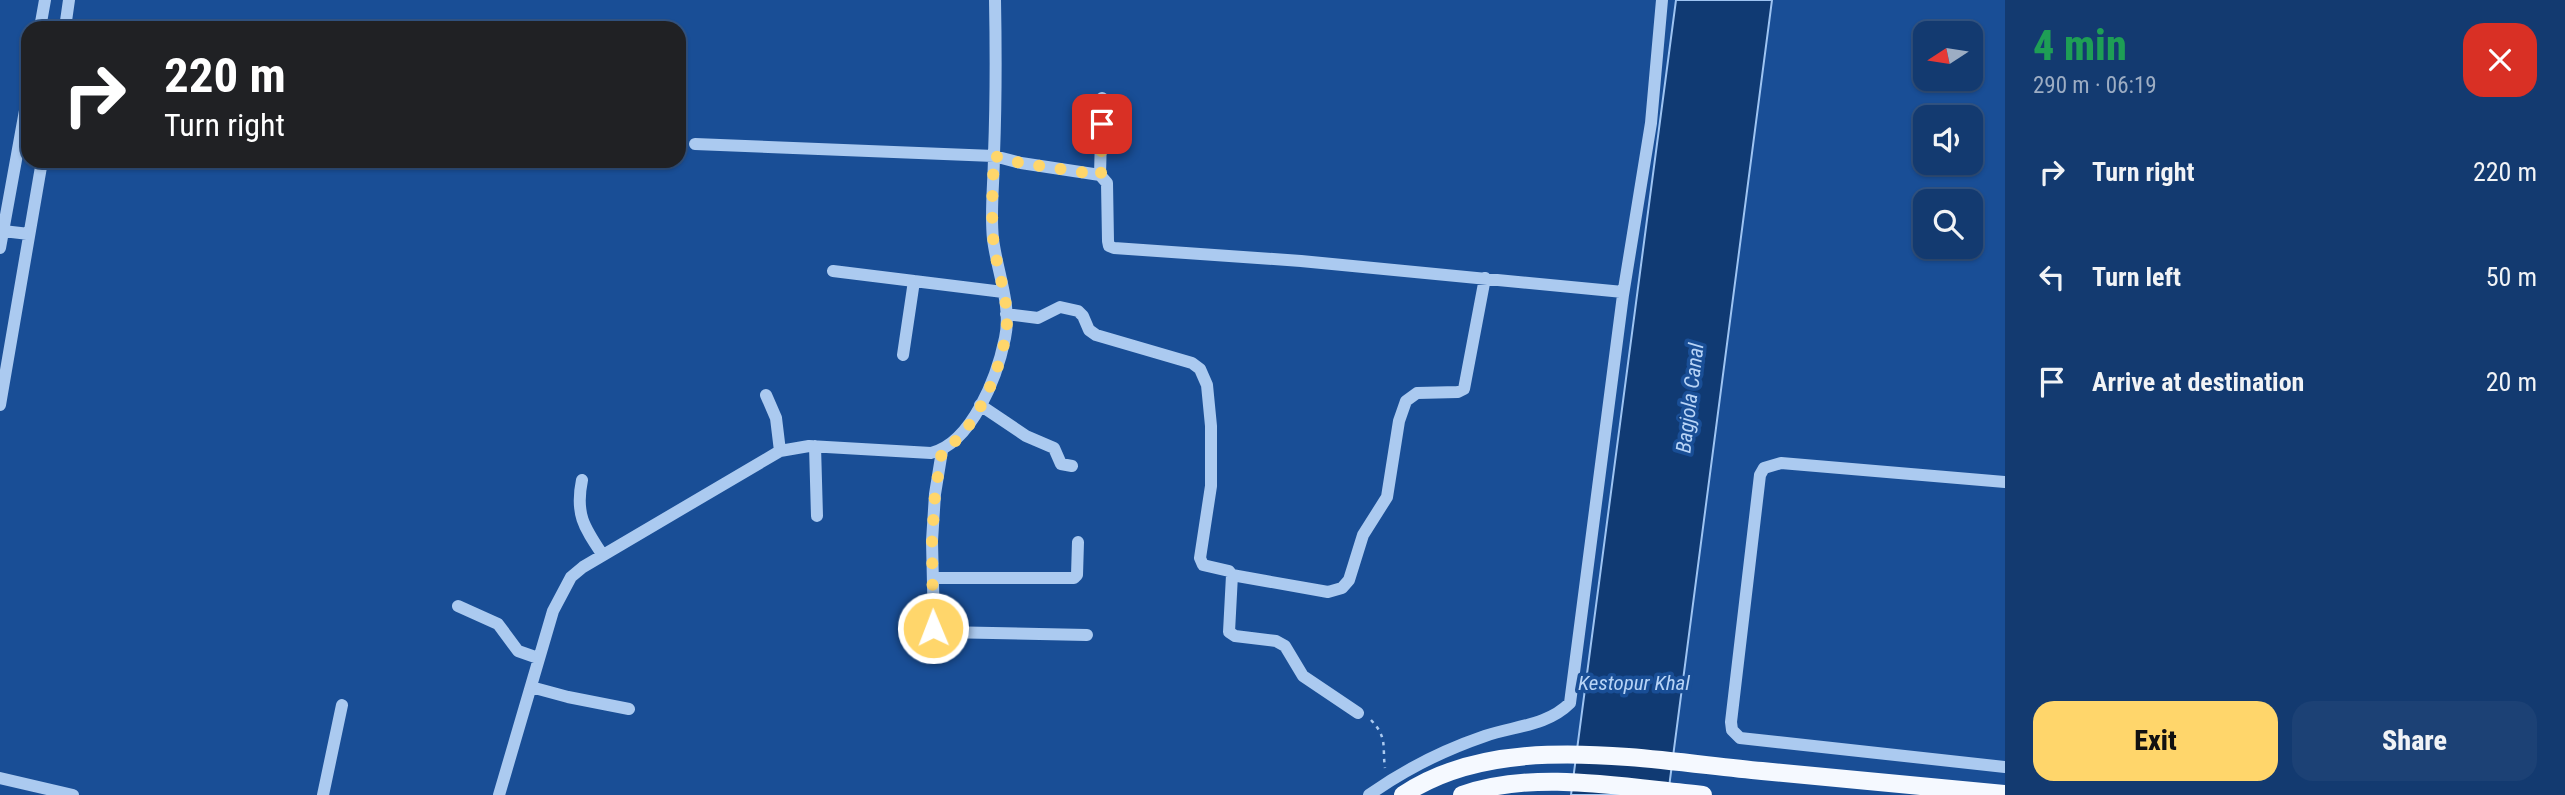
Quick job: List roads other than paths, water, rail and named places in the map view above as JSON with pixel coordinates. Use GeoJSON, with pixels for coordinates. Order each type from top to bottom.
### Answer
{"type":"FeatureCollection","features":[{"type":"Feature","properties":{"kind":"main road"},"geometry":{"type":"LineString","coordinates":[[1403,795],[1434,778],[1480,761],[1566,753],[2005,794]]}},
{"type":"Feature","properties":{"kind":"main road"},"geometry":{"type":"LineString","coordinates":[[1462,795],[1488,787],[1562,781],[1703,795]]}},
{"type":"Feature","properties":{"kind":"street"},"geometry":{"type":"LineString","coordinates":[[41,21],[45,0]]}},
{"type":"Feature","properties":{"kind":"street"},"geometry":{"type":"LineString","coordinates":[[66,21],[69,0]]}},
{"type":"Feature","properties":{"kind":"street"},"geometry":{"type":"LineString","coordinates":[[499,795],[538,658],[562,592],[571,577],[603,554],[780,452],[814,446],[931,453],[950,446],[970,424],[993,377],[1005,338],[1006,314],[993,239],[997,59],[995,0]]}},
{"type":"Feature","properties":{"kind":"street"},"geometry":{"type":"LineString","coordinates":[[1369,795],[1405,772],[1474,740],[1548,719],[1570,703],[1623,292],[1651,124],[1662,0]]}},
{"type":"Feature","properties":{"kind":"street"},"geometry":{"type":"LineString","coordinates":[[1102,98],[1101,175],[1107,183],[1108,241],[1109,246],[1114,248],[1301,261],[1623,292]]}},
{"type":"Feature","properties":{"kind":"street"},"geometry":{"type":"LineString","coordinates":[[0,248],[21,132]]}},
{"type":"Feature","properties":{"kind":"street"},"geometry":{"type":"LineString","coordinates":[[695,144],[994,156],[1021,163],[1101,175]]}},
{"type":"Feature","properties":{"kind":"street"},"geometry":{"type":"LineString","coordinates":[[0,405],[41,168]]}},
{"type":"Feature","properties":{"kind":"street"},"geometry":{"type":"LineString","coordinates":[[3,231],[29,234]]}},
{"type":"Feature","properties":{"kind":"street"},"geometry":{"type":"LineString","coordinates":[[833,271],[1003,292]]}},
{"type":"Feature","properties":{"kind":"street"},"geometry":{"type":"LineString","coordinates":[[1006,314],[1038,318],[1060,307],[1078,311],[1089,330],[1097,335],[1192,363],[1200,369],[1207,384],[1212,459],[1211,486],[1200,558],[1203,565],[1229,571],[1232,575],[1328,592],[1342,588],[1349,580],[1363,536],[1387,497],[1399,421],[1406,401],[1417,393],[1464,389],[1485,278]]}},
{"type":"Feature","properties":{"kind":"street"},"geometry":{"type":"LineString","coordinates":[[903,355],[914,281]]}},
{"type":"Feature","properties":{"kind":"street"},"geometry":{"type":"LineString","coordinates":[[766,396],[776,418],[780,452]]}},
{"type":"Feature","properties":{"kind":"street"},"geometry":{"type":"LineString","coordinates":[[981,405],[1026,436],[1053,447],[1061,464],[1072,466]]}},
{"type":"Feature","properties":{"kind":"street"},"geometry":{"type":"LineString","coordinates":[[814,446],[817,516]]}},
{"type":"Feature","properties":{"kind":"street"},"geometry":{"type":"LineString","coordinates":[[942,451],[935,494],[933,625],[936,631],[1087,635]]}},
{"type":"Feature","properties":{"kind":"street"},"geometry":{"type":"LineString","coordinates":[[2005,482],[1782,463],[1764,468],[1760,475],[1731,722],[1732,730],[1740,738],[2005,768]]}},
{"type":"Feature","properties":{"kind":"street"},"geometry":{"type":"LineString","coordinates":[[582,480],[579,513],[587,531],[603,554]]}},
{"type":"Feature","properties":{"kind":"street"},"geometry":{"type":"LineString","coordinates":[[933,578],[1073,578],[1077,575],[1078,542]]}},
{"type":"Feature","properties":{"kind":"street"},"geometry":{"type":"LineString","coordinates":[[1232,575],[1229,632],[1235,636],[1276,641],[1285,646],[1303,676],[1359,713]]}},
{"type":"Feature","properties":{"kind":"street"},"geometry":{"type":"LineString","coordinates":[[458,606],[498,624],[518,651],[538,658]]}},
{"type":"Feature","properties":{"kind":"street"},"geometry":{"type":"LineString","coordinates":[[531,687],[629,709]]}},
{"type":"Feature","properties":{"kind":"street"},"geometry":{"type":"LineString","coordinates":[[323,795],[342,705]]}},
{"type":"Feature","properties":{"kind":"street"},"geometry":{"type":"LineString","coordinates":[[0,778],[73,795]]}},
{"type":"Feature","properties":{"kind":"water","name":"Kestopur Khal"},"geometry":{"type":"Polygon","coordinates":[[[1676,0],[1772,0],[1668,795],[1571,795],[1676,0]]]}},
{"type":"Feature","properties":{"kind":"water label","name":"Bagjola Canal"},"geometry":{"type":"Point","coordinates":[1690,398]}}]}
